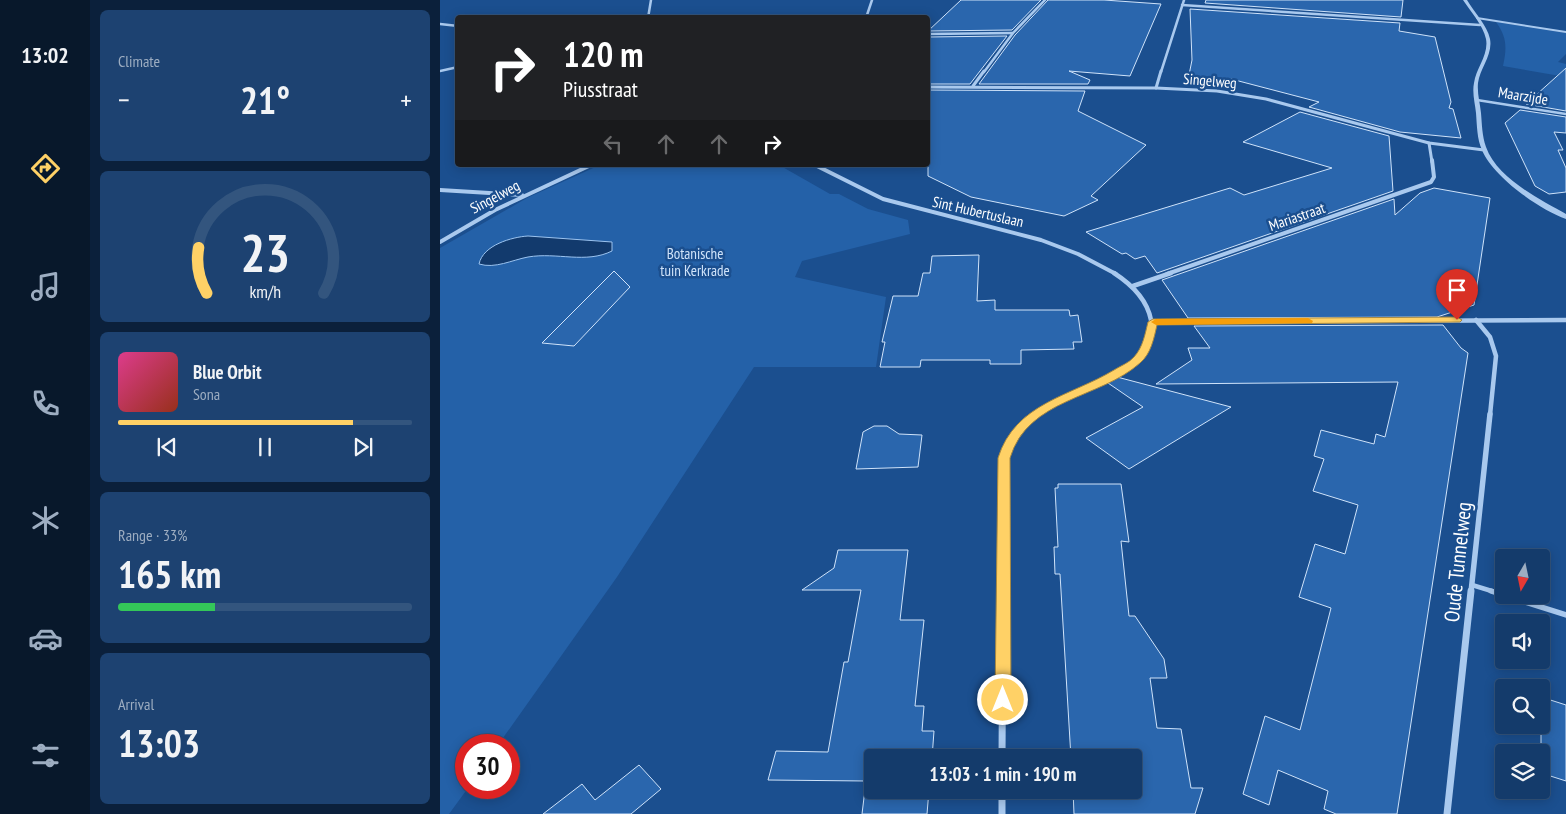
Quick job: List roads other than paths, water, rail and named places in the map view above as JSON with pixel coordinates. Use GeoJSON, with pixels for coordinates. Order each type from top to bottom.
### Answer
{"type":"FeatureCollection","features":[{"type":"Feature","properties":{"kind":"street"},"geometry":{"type":"LineString","coordinates":[[649,15],[652,0]]}},
{"type":"Feature","properties":{"kind":"street"},"geometry":{"type":"LineString","coordinates":[[867,15],[872,0]]}},
{"type":"Feature","properties":{"kind":"street"},"geometry":{"type":"LineString","coordinates":[[973,86],[1013,33],[1046,0]]}},
{"type":"Feature","properties":{"kind":"street"},"geometry":{"type":"LineString","coordinates":[[1156,88],[1184,0]]}},
{"type":"Feature","properties":{"kind":"street"},"geometry":{"type":"LineString","coordinates":[[1465,0],[1488,39],[1488,52],[1476,80],[1476,100],[1484,150],[1494,165],[1507,178],[1535,199],[1566,217]]}},
{"type":"Feature","properties":{"kind":"street"},"geometry":{"type":"LineString","coordinates":[[1182,6],[1480,25]]}},
{"type":"Feature","properties":{"kind":"street"},"geometry":{"type":"LineString","coordinates":[[440,24],[455,26]]}},
{"type":"Feature","properties":{"kind":"street"},"geometry":{"type":"LineString","coordinates":[[930,34],[1013,33]]}},
{"type":"Feature","properties":{"kind":"street"},"geometry":{"type":"LineString","coordinates":[[440,71],[455,68]]}},
{"type":"Feature","properties":{"kind":"street","name":"Singelweg"},"geometry":{"type":"LineString","coordinates":[[930,87],[1156,88],[1217,91],[1244,95],[1429,143],[1484,150]]}},
{"type":"Feature","properties":{"kind":"street","name":"Maarzijde"},"geometry":{"type":"LineString","coordinates":[[1476,100],[1566,114]]}},
{"type":"Feature","properties":{"kind":"street","name":"Mariastraat"},"geometry":{"type":"LineString","coordinates":[[1133,286],[1431,182],[1434,176],[1429,143]]}},
{"type":"Feature","properties":{"kind":"street","name":"Singelweg"},"geometry":{"type":"LineString","coordinates":[[440,242],[466,225],[523,195],[586,167]]}},
{"type":"Feature","properties":{"kind":"street","name":"Sint Hubertuslaan"},"geometry":{"type":"LineString","coordinates":[[819,167],[863,192],[894,204],[1010,230],[1065,247],[1108,269],[1133,286]]}},
{"type":"Feature","properties":{"kind":"street"},"geometry":{"type":"LineString","coordinates":[[440,190],[523,195]]}},
{"type":"Feature","properties":{"kind":"street"},"geometry":{"type":"LineString","coordinates":[[1002,749],[1004,458],[1009,442],[1021,428],[1046,407],[1110,377],[1137,360],[1148,342],[1153,322],[1145,303],[1133,286]]}},
{"type":"Feature","properties":{"kind":"street","name":"Oude Tunnelweg"},"geometry":{"type":"LineString","coordinates":[[1447,814],[1496,356],[1490,337],[1476,320]]}},
{"type":"Feature","properties":{"kind":"street"},"geometry":{"type":"LineString","coordinates":[[1153,322],[1566,320]]}},
{"type":"Feature","properties":{"kind":"street"},"geometry":{"type":"LineString","coordinates":[[1002,799],[1002,814]]}},
{"type":"Feature","properties":{"kind":"lane"},"geometry":{"type":"LineString","coordinates":[[1477,18],[1566,32]]}},
{"type":"Feature","properties":{"kind":"lane"},"geometry":{"type":"LineString","coordinates":[[1472,585],[1566,615]]}},
{"type":"Feature","properties":{"kind":"park label","name":"Botanische tuin Kerkrade"},"geometry":{"type":"Point","coordinates":[695,262]}}]}
